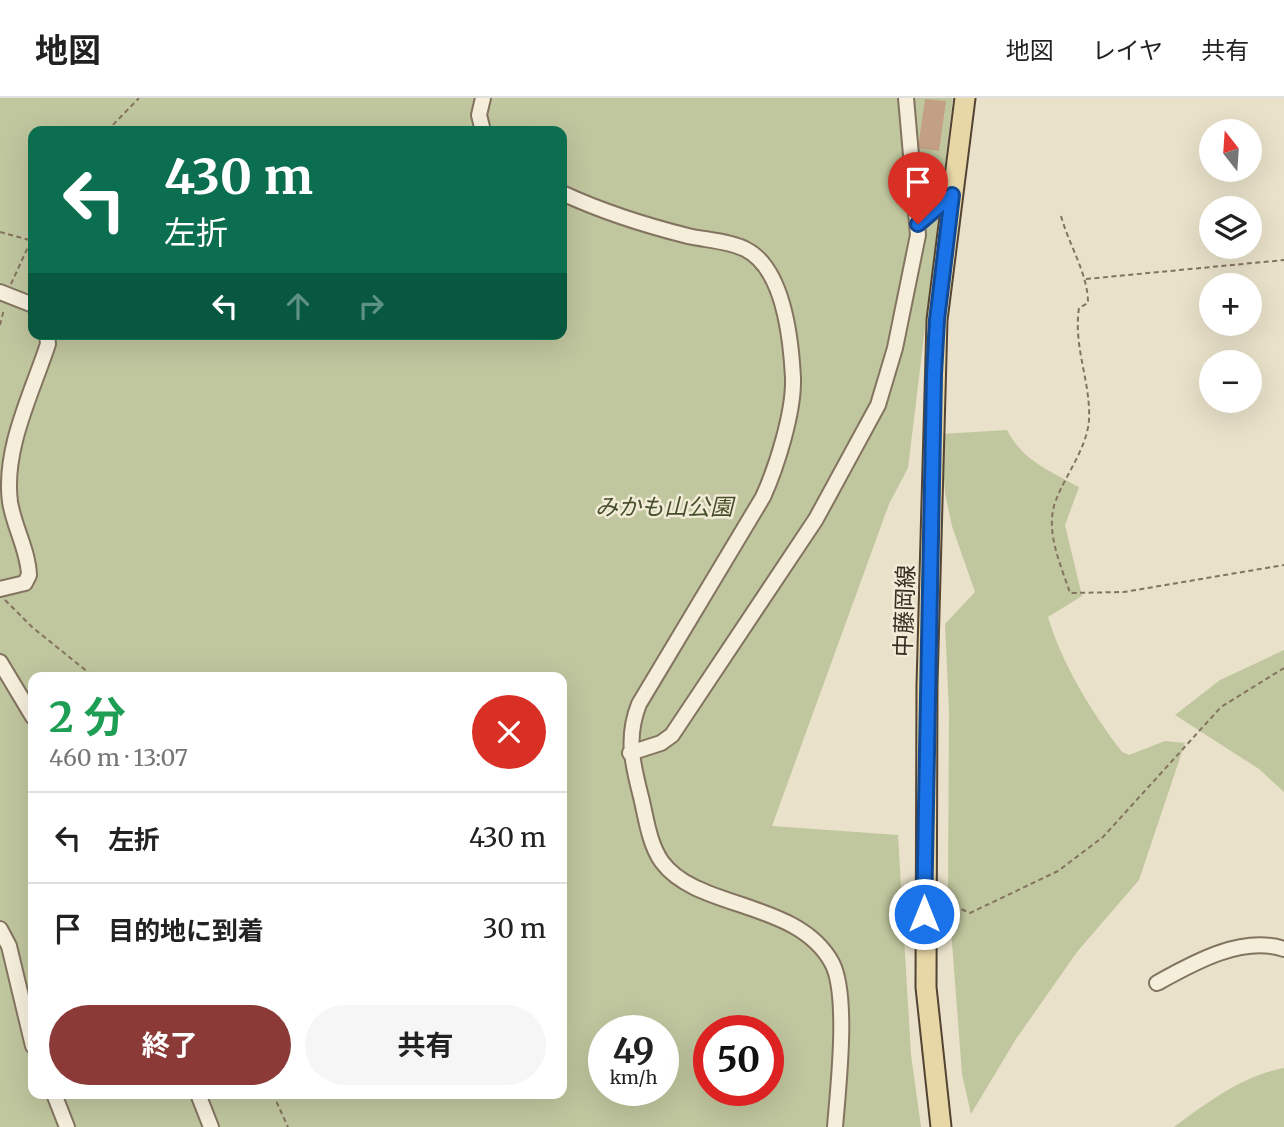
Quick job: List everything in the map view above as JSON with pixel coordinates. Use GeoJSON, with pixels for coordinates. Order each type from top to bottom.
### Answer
{"type":"FeatureCollection","features":[{"type":"Feature","properties":{"kind":"main road","name":"中藤岡線"},"geometry":{"type":"LineString","coordinates":[[941,1127],[926,988],[925,824],[935,347],[965,98]]}},
{"type":"Feature","properties":{"kind":"street"},"geometry":{"type":"LineString","coordinates":[[482,126],[479,114],[483,98]]}},
{"type":"Feature","properties":{"kind":"street"},"geometry":{"type":"LineString","coordinates":[[630,753],[661,743],[672,735],[816,519],[878,405],[895,348],[917,247],[918,224],[906,98]]}},
{"type":"Feature","properties":{"kind":"street"},"geometry":{"type":"LineString","coordinates":[[567,195],[628,220],[743,248],[755,255],[766,267],[779,289],[793,379],[773,475],[639,704],[632,722],[630,753],[650,836],[660,859],[673,875],[705,891],[759,908],[804,933],[832,962],[839,980],[840,1009],[835,1127]]}},
{"type":"Feature","properties":{"kind":"street"},"geometry":{"type":"LineString","coordinates":[[918,224],[952,195]]}},
{"type":"Feature","properties":{"kind":"street"},"geometry":{"type":"LineString","coordinates":[[6,292],[28,303]]}},
{"type":"Feature","properties":{"kind":"street"},"geometry":{"type":"LineString","coordinates":[[0,589],[25,583],[29,575],[11,504],[10,473],[13,450],[48,340]]}},
{"type":"Feature","properties":{"kind":"street"},"geometry":{"type":"LineString","coordinates":[[0,662],[28,710]]}},
{"type":"Feature","properties":{"kind":"street"},"geometry":{"type":"LineString","coordinates":[[0,929],[9,946],[28,1025]]}},
{"type":"Feature","properties":{"kind":"street"},"geometry":{"type":"LineString","coordinates":[[1157,983],[1193,963],[1246,946],[1265,945],[1284,949]]}},
{"type":"Feature","properties":{"kind":"street"},"geometry":{"type":"LineString","coordinates":[[56,1099],[67,1127]]}},
{"type":"Feature","properties":{"kind":"street"},"geometry":{"type":"LineString","coordinates":[[200,1099],[211,1127]]}},
{"type":"Feature","properties":{"kind":"path"},"geometry":{"type":"LineString","coordinates":[[112,126],[139,98]]}},
{"type":"Feature","properties":{"kind":"path"},"geometry":{"type":"LineString","coordinates":[[1061,216],[1085,279],[1088,303],[1079,308],[1076,324],[1089,422],[1077,458],[1055,503],[1053,540],[1070,593],[1124,592],[1284,565]]}},
{"type":"Feature","properties":{"kind":"path"},"geometry":{"type":"LineString","coordinates":[[0,232],[28,240]]}},
{"type":"Feature","properties":{"kind":"path"},"geometry":{"type":"LineString","coordinates":[[0,325],[6,292],[14,270],[28,247]]}},
{"type":"Feature","properties":{"kind":"path"},"geometry":{"type":"LineString","coordinates":[[1085,279],[1284,260]]}},
{"type":"Feature","properties":{"kind":"path"},"geometry":{"type":"LineString","coordinates":[[0,595],[32,626],[88,672]]}},
{"type":"Feature","properties":{"kind":"path"},"geometry":{"type":"LineString","coordinates":[[940,878],[948,903],[970,913],[1058,871],[1113,828],[1221,707],[1284,668]]}},
{"type":"Feature","properties":{"kind":"path"},"geometry":{"type":"LineString","coordinates":[[275,1099],[288,1127]]}},
{"type":"Feature","properties":{"kind":"green space","name":"みかも山公園"},"geometry":{"type":"Polygon","coordinates":[[[0,98],[953,98],[908,468],[889,504],[772,826],[898,835],[911,1055],[921,1127],[0,1127],[0,98]]]}},
{"type":"Feature","properties":{"kind":"green space"},"geometry":{"type":"Polygon","coordinates":[[[1007,430],[1029,457],[1079,487],[1065,525],[1082,596],[1048,617],[1079,688],[1122,752],[1129,755],[1165,741],[1185,743],[1139,880],[1077,952],[1016,1039],[971,1114],[962,1074],[948,890],[949,712],[945,624],[975,592],[952,526],[945,493],[941,434],[1007,430]]]}},
{"type":"Feature","properties":{"kind":"green space"},"geometry":{"type":"Polygon","coordinates":[[[1284,650],[1284,792],[1259,769],[1175,715],[1220,680],[1284,650]]]}},
{"type":"Feature","properties":{"kind":"green space"},"geometry":{"type":"Polygon","coordinates":[[[1284,1068],[1284,1127],[1174,1127],[1213,1099],[1240,1084],[1284,1068]]]}},
{"type":"Feature","properties":{"kind":"building"},"geometry":{"type":"Polygon","coordinates":[[[925,99],[946,101],[939,151],[918,148],[925,99]]]}},
{"type":"Feature","properties":{"kind":"route"},"geometry":{"type":"LineString","coordinates":[[918,224],[952,195],[937,320],[934,374],[924,914]]}}]}
